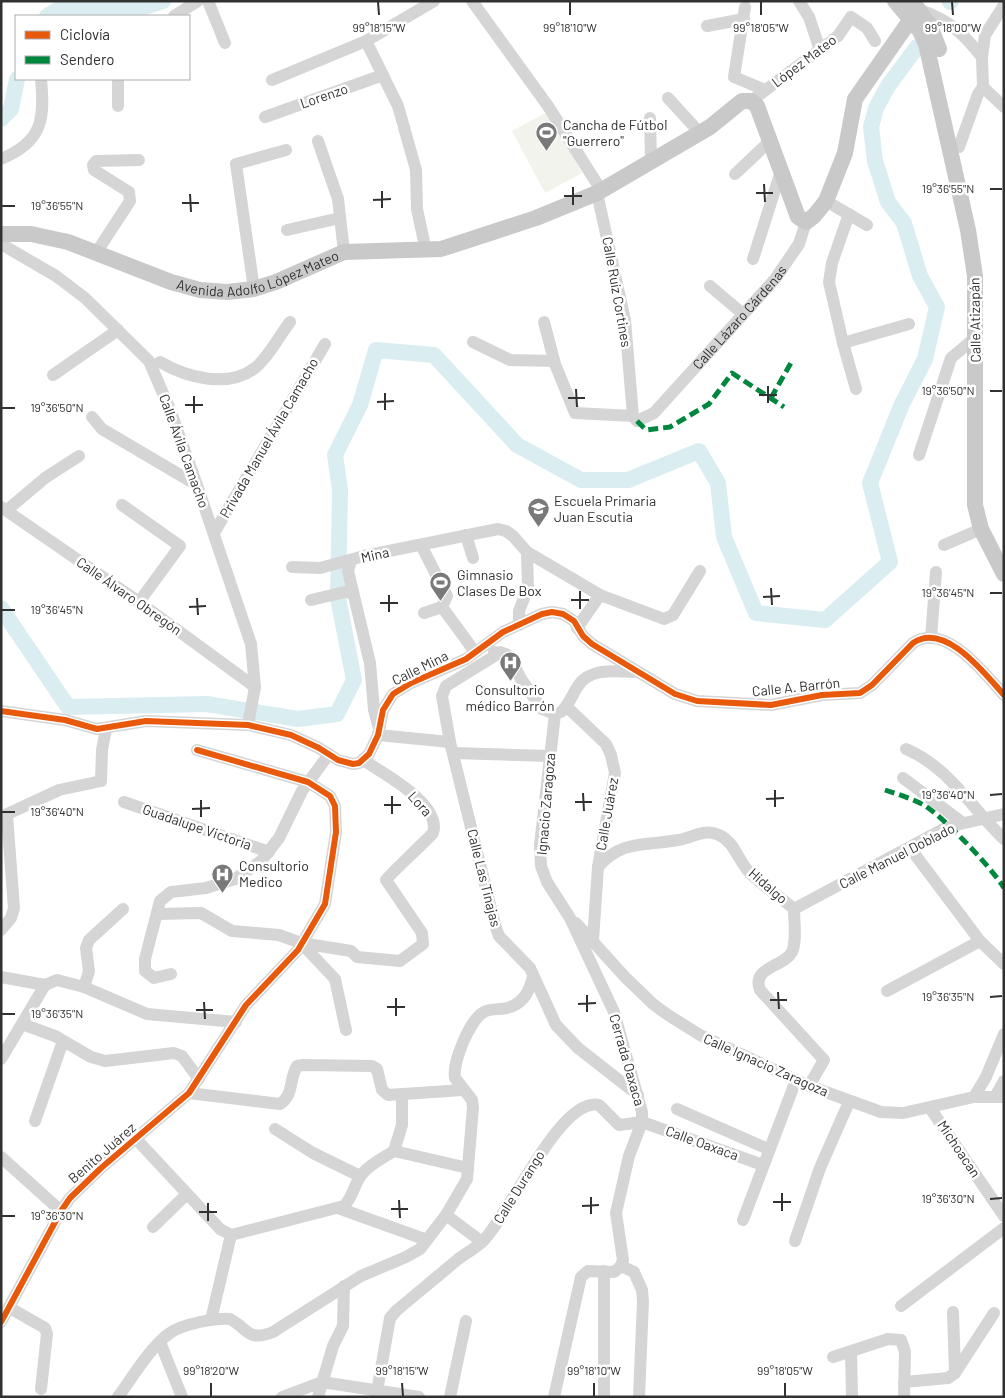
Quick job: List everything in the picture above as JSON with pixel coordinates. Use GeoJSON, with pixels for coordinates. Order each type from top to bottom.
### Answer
{"type":"FeatureCollection","features":[{"type":"Feature","properties":{"kind":"main road"},"geometry":{"type":"LineString","coordinates":[[895,1],[914,10],[926,44],[954,150]]}},
{"type":"Feature","properties":{"kind":"main road","name":"Calle Lázaro Cárdenas"},"geometry":{"type":"LineString","coordinates":[[806,222],[814,216],[826,201],[845,153],[855,99],[914,10]]}},
{"type":"Feature","properties":{"kind":"main road","name":"Avenida Adolfo López Mateo"},"geometry":{"type":"LineString","coordinates":[[1,234],[31,234],[68,242],[171,282],[200,290],[227,292],[254,289],[344,252],[426,251],[441,249],[536,218],[599,191],[700,133],[742,101],[751,101]]}},
{"type":"Feature","properties":{"kind":"main road"},"geometry":{"type":"LineString","coordinates":[[751,101],[757,106],[798,217],[806,222]]}},
{"type":"Feature","properties":{"kind":"main road","name":"Calle Atizapán"},"geometry":{"type":"LineString","coordinates":[[954,150],[974,276],[976,337],[975,505],[981,529],[1004,574]]}},
{"type":"Feature","properties":{"kind":"main road","name":"Calle Atizapán"},"geometry":{"type":"LineString","coordinates":[[954,150],[978,230],[984,277],[987,339],[986,504],[989,524],[1004,552]]}},
{"type":"Feature","properties":{"kind":"street"},"geometry":{"type":"LineString","coordinates":[[176,15],[198,1]]}},
{"type":"Feature","properties":{"kind":"street"},"geometry":{"type":"LineString","coordinates":[[208,1],[225,43]]}},
{"type":"Feature","properties":{"kind":"street"},"geometry":{"type":"LineString","coordinates":[[272,80],[366,41],[434,1]]}},
{"type":"Feature","properties":{"kind":"street","name":"Calle Ruíz Cortines"},"geometry":{"type":"LineString","coordinates":[[472,1],[548,106],[599,191],[624,320],[635,418]]}},
{"type":"Feature","properties":{"kind":"street"},"geometry":{"type":"LineString","coordinates":[[799,1],[808,17],[820,50]]}},
{"type":"Feature","properties":{"kind":"street"},"geometry":{"type":"LineString","coordinates":[[954,150],[978,94],[983,87],[982,57],[985,35],[1004,5]]}},
{"type":"Feature","properties":{"kind":"street"},"geometry":{"type":"LineString","coordinates":[[914,10],[943,18],[962,32],[982,57]]}},
{"type":"Feature","properties":{"kind":"street"},"geometry":{"type":"LineString","coordinates":[[707,26],[745,13],[734,77],[765,90]]}},
{"type":"Feature","properties":{"kind":"street","name":"López Mateo"},"geometry":{"type":"LineString","coordinates":[[751,101],[838,36],[851,17],[867,28],[875,41]]}},
{"type":"Feature","properties":{"kind":"street"},"geometry":{"type":"LineString","coordinates":[[366,41],[398,106],[416,170],[417,209],[426,251]]}},
{"type":"Feature","properties":{"kind":"street","name":"Lorenzo"},"geometry":{"type":"LineString","coordinates":[[265,117],[383,76]]}},
{"type":"Feature","properties":{"kind":"street"},"geometry":{"type":"LineString","coordinates":[[1,159],[20,150],[34,138],[42,121],[41,80]]}},
{"type":"Feature","properties":{"kind":"street"},"geometry":{"type":"LineString","coordinates":[[118,80],[118,106]]}},
{"type":"Feature","properties":{"kind":"street"},"geometry":{"type":"LineString","coordinates":[[983,87],[1004,107]]}},
{"type":"Feature","properties":{"kind":"street"},"geometry":{"type":"LineString","coordinates":[[668,98],[700,133]]}},
{"type":"Feature","properties":{"kind":"street"},"geometry":{"type":"LineString","coordinates":[[650,118],[651,161]]}},
{"type":"Feature","properties":{"kind":"street"},"geometry":{"type":"LineString","coordinates":[[318,140],[338,199],[344,252]]}},
{"type":"Feature","properties":{"kind":"street"},"geometry":{"type":"LineString","coordinates":[[734,174],[770,141]]}},
{"type":"Feature","properties":{"kind":"street"},"geometry":{"type":"LineString","coordinates":[[254,289],[236,164],[286,150]]}},
{"type":"Feature","properties":{"kind":"street"},"geometry":{"type":"LineString","coordinates":[[96,253],[130,201],[130,192],[94,170],[93,165],[96,161],[139,160]]}},
{"type":"Feature","properties":{"kind":"street"},"geometry":{"type":"LineString","coordinates":[[753,260],[781,171]]}},
{"type":"Feature","properties":{"kind":"street"},"geometry":{"type":"LineString","coordinates":[[826,201],[867,225]]}},
{"type":"Feature","properties":{"kind":"street"},"geometry":{"type":"LineString","coordinates":[[850,214],[832,263],[829,282],[856,389]]}},
{"type":"Feature","properties":{"kind":"street"},"geometry":{"type":"LineString","coordinates":[[288,230],[340,218]]}},
{"type":"Feature","properties":{"kind":"street","name":"Calle Lázaro Cárdenas"},"geometry":{"type":"LineString","coordinates":[[635,418],[654,413],[775,279],[799,244],[806,222]]}},
{"type":"Feature","properties":{"kind":"street","name":"Calle Ávila Camacho"},"geometry":{"type":"LineString","coordinates":[[1,244],[56,276],[85,298],[154,361],[251,644],[255,687],[248,725]]}},
{"type":"Feature","properties":{"kind":"street"},"geometry":{"type":"LineString","coordinates":[[710,286],[743,314]]}},
{"type":"Feature","properties":{"kind":"street"},"geometry":{"type":"LineString","coordinates":[[154,361],[166,360],[204,374],[213,380],[238,376],[255,368],[290,322]]}},
{"type":"Feature","properties":{"kind":"street"},"geometry":{"type":"LineString","coordinates":[[544,322],[554,362],[575,413],[635,418]]}},
{"type":"Feature","properties":{"kind":"street"},"geometry":{"type":"LineString","coordinates":[[843,343],[909,324]]}},
{"type":"Feature","properties":{"kind":"street"},"geometry":{"type":"LineString","coordinates":[[53,375],[118,330]]}},
{"type":"Feature","properties":{"kind":"street"},"geometry":{"type":"LineString","coordinates":[[919,455],[951,358],[976,337]]}},
{"type":"Feature","properties":{"kind":"street"},"geometry":{"type":"LineString","coordinates":[[473,342],[510,360],[554,362]]}},
{"type":"Feature","properties":{"kind":"street","name":"Privada Manuel Ávila Camacho"},"geometry":{"type":"LineString","coordinates":[[214,533],[325,344]]}},
{"type":"Feature","properties":{"kind":"street"},"geometry":{"type":"LineString","coordinates":[[92,416],[102,428],[197,485]]}},
{"type":"Feature","properties":{"kind":"street"},"geometry":{"type":"LineString","coordinates":[[4,509],[45,478],[79,456]]}},
{"type":"Feature","properties":{"kind":"street"},"geometry":{"type":"LineString","coordinates":[[122,505],[180,546],[139,602]]}},
{"type":"Feature","properties":{"kind":"street","name":"Calle Álvaro Obregón"},"geometry":{"type":"LineString","coordinates":[[4,509],[139,602],[255,687]]}},
{"type":"Feature","properties":{"kind":"street","name":"Mina"},"geometry":{"type":"LineString","coordinates":[[378,731],[374,710],[370,663],[344,593],[348,570],[343,563],[498,529],[506,530],[528,552]]}},
{"type":"Feature","properties":{"kind":"street"},"geometry":{"type":"LineString","coordinates":[[944,546],[981,529]]}},
{"type":"Feature","properties":{"kind":"street"},"geometry":{"type":"LineString","coordinates":[[466,536],[473,558]]}},
{"type":"Feature","properties":{"kind":"street"},"geometry":{"type":"LineString","coordinates":[[421,545],[448,596],[442,607],[424,612]]}},
{"type":"Feature","properties":{"kind":"street"},"geometry":{"type":"LineString","coordinates":[[528,552],[600,595],[664,619],[673,615],[700,571]]}},
{"type":"Feature","properties":{"kind":"street"},"geometry":{"type":"LineString","coordinates":[[475,652],[519,624],[519,612],[528,588],[528,552]]}},
{"type":"Feature","properties":{"kind":"street"},"geometry":{"type":"LineString","coordinates":[[292,567],[320,568],[343,563]]}},
{"type":"Feature","properties":{"kind":"street"},"geometry":{"type":"LineString","coordinates":[[936,572],[931,638],[954,646],[983,672],[1004,695]]}},
{"type":"Feature","properties":{"kind":"street"},"geometry":{"type":"LineString","coordinates":[[311,600],[344,593]]}},
{"type":"Feature","properties":{"kind":"street"},"geometry":{"type":"LineString","coordinates":[[577,628],[600,595]]}},
{"type":"Feature","properties":{"kind":"street"},"geometry":{"type":"LineString","coordinates":[[442,607],[475,652]]}},
{"type":"Feature","properties":{"kind":"street","name":"Calle A. Barrón"},"geometry":{"type":"LineString","coordinates":[[519,624],[552,612],[568,617],[574,620],[577,628],[592,644],[636,672],[687,699],[772,705],[822,695],[860,693],[872,685],[909,646],[918,640],[931,638]]}},
{"type":"Feature","properties":{"kind":"street"},"geometry":{"type":"LineString","coordinates":[[475,652],[501,652],[510,657],[521,679],[542,709],[555,714],[567,707],[581,680],[587,676],[613,670],[636,672]]}},
{"type":"Feature","properties":{"kind":"street","name":"Calle Mina"},"geometry":{"type":"LineString","coordinates":[[363,760],[369,754],[378,731],[383,710],[392,694],[411,683],[466,659],[475,652]]}},
{"type":"Feature","properties":{"kind":"street","name":"Calle Las Tinajas"},"geometry":{"type":"LineString","coordinates":[[501,652],[446,686],[443,690],[452,747],[495,925],[499,936],[526,962],[556,1025],[578,1048],[638,1094]]}},
{"type":"Feature","properties":{"kind":"street","name":"Calle Juárez"},"geometry":{"type":"LineString","coordinates":[[567,707],[606,744],[615,773],[598,867],[593,940]]}},
{"type":"Feature","properties":{"kind":"street"},"geometry":{"type":"LineString","coordinates":[[1,712],[65,720],[89,727],[106,729],[146,721],[248,725],[291,735],[338,760],[353,764],[363,760]]}},
{"type":"Feature","properties":{"kind":"street","name":"Ignacio Zaragoza"},"geometry":{"type":"LineString","coordinates":[[555,714],[539,855],[547,882],[570,918]]}},
{"type":"Feature","properties":{"kind":"street"},"geometry":{"type":"LineString","coordinates":[[1,930],[11,918],[14,908],[4,816],[59,790],[101,781],[102,750],[106,729]]}},
{"type":"Feature","properties":{"kind":"street"},"geometry":{"type":"LineString","coordinates":[[378,731],[452,747],[551,756]]}},
{"type":"Feature","properties":{"kind":"street"},"geometry":{"type":"LineString","coordinates":[[906,749],[920,754],[938,767],[955,784],[983,819],[1004,839]]}},
{"type":"Feature","properties":{"kind":"street","name":"Benito Juárez"},"geometry":{"type":"LineString","coordinates":[[1,1322],[61,1211],[70,1198],[189,1093],[255,994],[285,966],[325,904],[336,832],[334,802],[326,792],[308,782],[197,750]]}},
{"type":"Feature","properties":{"kind":"street"},"geometry":{"type":"LineString","coordinates":[[171,974],[154,978],[145,971],[145,959],[160,901],[172,892],[206,888],[235,879],[248,872],[269,852],[279,838],[308,782],[329,754]]}},
{"type":"Feature","properties":{"kind":"street","name":"Lora"},"geometry":{"type":"LineString","coordinates":[[301,943],[351,951],[357,957],[400,961],[423,944],[422,933],[386,880],[388,876],[398,869],[434,834],[434,822],[425,806],[411,792],[363,760]]}},
{"type":"Feature","properties":{"kind":"street"},"geometry":{"type":"LineString","coordinates":[[903,778],[963,823]]}},
{"type":"Feature","properties":{"kind":"street","name":"Guadalupe Victoria"},"geometry":{"type":"LineString","coordinates":[[124,802],[269,852]]}},
{"type":"Feature","properties":{"kind":"street","name":"Calle Manuel Doblado"},"geometry":{"type":"LineString","coordinates":[[794,909],[947,827],[1004,814]]}},
{"type":"Feature","properties":{"kind":"street","name":"Hidalgo"},"geometry":{"type":"LineString","coordinates":[[598,867],[610,856],[640,843],[681,840],[705,832],[714,833],[724,838],[748,872],[794,909]]}},
{"type":"Feature","properties":{"kind":"street"},"geometry":{"type":"LineString","coordinates":[[910,848],[980,940],[1004,964]]}},
{"type":"Feature","properties":{"kind":"street"},"geometry":{"type":"LineString","coordinates":[[85,981],[88,971],[86,948],[89,940],[123,909]]}},
{"type":"Feature","properties":{"kind":"street"},"geometry":{"type":"LineString","coordinates":[[794,909],[793,950],[789,957],[763,972],[757,984],[760,990],[824,1060],[809,1086]]}},
{"type":"Feature","properties":{"kind":"street"},"geometry":{"type":"LineString","coordinates":[[158,914],[201,913],[232,931],[287,936],[301,943],[335,979],[346,1030]]}},
{"type":"Feature","properties":{"kind":"street","name":"Calle Ignacio Zaragoza"},"geometry":{"type":"LineString","coordinates":[[570,918],[593,940],[625,977],[653,1004],[668,1015],[700,1035],[809,1086],[881,1112],[903,1113],[974,1097],[1000,1097]]}},
{"type":"Feature","properties":{"kind":"street","name":"Cerrada Oaxaca"},"geometry":{"type":"LineString","coordinates":[[570,918],[614,1012],[642,1112],[642,1122],[629,1156],[617,1203],[617,1225],[623,1260],[621,1266]]}},
{"type":"Feature","properties":{"kind":"street"},"geometry":{"type":"LineString","coordinates":[[887,991],[980,940]]}},
{"type":"Feature","properties":{"kind":"street"},"geometry":{"type":"LineString","coordinates":[[118,1397],[160,1342],[174,1330],[211,1320],[230,1319],[246,1332],[264,1336],[361,1276],[414,1254],[446,1215],[464,1187],[468,1168],[473,1107],[472,1100],[455,1078],[454,1067],[474,1020],[485,1011],[507,1008],[521,1000],[531,987],[533,976]]}},
{"type":"Feature","properties":{"kind":"street"},"geometry":{"type":"LineString","coordinates":[[1,977],[45,985],[57,980],[85,981],[147,1014],[236,1022]]}},
{"type":"Feature","properties":{"kind":"street"},"geometry":{"type":"LineString","coordinates":[[1,1059],[45,985]]}},
{"type":"Feature","properties":{"kind":"street"},"geometry":{"type":"LineString","coordinates":[[22,1024],[63,1041],[91,1057],[104,1060],[174,1054],[182,1056],[199,1079]]}},
{"type":"Feature","properties":{"kind":"street"},"geometry":{"type":"LineString","coordinates":[[974,1097],[990,1069],[1004,1034]]}},
{"type":"Feature","properties":{"kind":"street"},"geometry":{"type":"LineString","coordinates":[[35,1122],[63,1041]]}},
{"type":"Feature","properties":{"kind":"street"},"geometry":{"type":"LineString","coordinates":[[189,1093],[280,1104],[289,1095],[297,1066],[303,1065],[372,1066],[377,1069],[384,1094],[463,1090]]}},
{"type":"Feature","properties":{"kind":"street"},"geometry":{"type":"LineString","coordinates":[[743,1220],[768,1148],[796,1080]]}},
{"type":"Feature","properties":{"kind":"street"},"geometry":{"type":"LineString","coordinates":[[1000,1097],[1004,1081]]}},
{"type":"Feature","properties":{"kind":"street"},"geometry":{"type":"LineString","coordinates":[[136,1140],[220,1229],[231,1235],[338,1208],[348,1202],[360,1176],[369,1166],[394,1151],[402,1125],[402,1094]]}},
{"type":"Feature","properties":{"kind":"street"},"geometry":{"type":"LineString","coordinates":[[795,1241],[820,1168],[849,1102]]}},
{"type":"Feature","properties":{"kind":"street","name":"Calle Durango"},"geometry":{"type":"LineString","coordinates":[[376,1394],[390,1318],[396,1311],[482,1242],[510,1205],[538,1154],[569,1119],[595,1104],[599,1105],[619,1125],[642,1122]]}},
{"type":"Feature","properties":{"kind":"street","name":"Michoacan"},"geometry":{"type":"LineString","coordinates":[[930,1108],[1004,1216]]}},
{"type":"Feature","properties":{"kind":"street"},"geometry":{"type":"LineString","coordinates":[[677,1109],[768,1148]]}},
{"type":"Feature","properties":{"kind":"street","name":"Calle Oaxaca"},"geometry":{"type":"LineString","coordinates":[[642,1122],[763,1165]]}},
{"type":"Feature","properties":{"kind":"street"},"geometry":{"type":"LineString","coordinates":[[276,1129],[313,1153],[360,1176]]}},
{"type":"Feature","properties":{"kind":"street"},"geometry":{"type":"LineString","coordinates":[[394,1151],[468,1168]]}},
{"type":"Feature","properties":{"kind":"street"},"geometry":{"type":"LineString","coordinates":[[1,1157],[61,1211]]}},
{"type":"Feature","properties":{"kind":"street"},"geometry":{"type":"LineString","coordinates":[[153,1227],[187,1194]]}},
{"type":"Feature","properties":{"kind":"street"},"geometry":{"type":"LineString","coordinates":[[338,1208],[427,1240]]}},
{"type":"Feature","properties":{"kind":"street"},"geometry":{"type":"LineString","coordinates":[[446,1215],[482,1242]]}},
{"type":"Feature","properties":{"kind":"street"},"geometry":{"type":"LineString","coordinates":[[901,1306],[1004,1228]]}},
{"type":"Feature","properties":{"kind":"street"},"geometry":{"type":"LineString","coordinates":[[211,1320],[231,1235]]}},
{"type":"Feature","properties":{"kind":"street"},"geometry":{"type":"LineString","coordinates":[[554,1397],[581,1277],[588,1271],[614,1272],[621,1266],[634,1272],[642,1290],[638,1397]]}},
{"type":"Feature","properties":{"kind":"street"},"geometry":{"type":"LineString","coordinates":[[604,1271],[604,1397]]}},
{"type":"Feature","properties":{"kind":"street"},"geometry":{"type":"LineString","coordinates":[[318,1397],[333,1346],[343,1326],[344,1286]]}},
{"type":"Feature","properties":{"kind":"street"},"geometry":{"type":"LineString","coordinates":[[10,1308],[45,1328],[47,1334],[41,1389]]}},
{"type":"Feature","properties":{"kind":"street"},"geometry":{"type":"LineString","coordinates":[[953,1312],[955,1373]]}},
{"type":"Feature","properties":{"kind":"street"},"geometry":{"type":"LineString","coordinates":[[904,1382],[948,1378],[955,1373],[994,1313]]}},
{"type":"Feature","properties":{"kind":"street"},"geometry":{"type":"LineString","coordinates":[[450,1397],[466,1321]]}},
{"type":"Feature","properties":{"kind":"street"},"geometry":{"type":"LineString","coordinates":[[833,1357],[888,1339],[900,1340],[905,1352],[904,1397]]}},
{"type":"Feature","properties":{"kind":"street"},"geometry":{"type":"LineString","coordinates":[[160,1342],[182,1397]]}},
{"type":"Feature","properties":{"kind":"street"},"geometry":{"type":"LineString","coordinates":[[851,1352],[852,1396]]}},
{"type":"Feature","properties":{"kind":"street"},"geometry":{"type":"LineString","coordinates":[[282,1397],[322,1382],[376,1394],[419,1397]]}},
{"type":"Feature","properties":{"kind":"shaded area","name":"Cancha de Fútbol \"Guerrero\""},"geometry":{"type":"Polygon","coordinates":[[[549,111],[582,173],[545,193],[512,131],[549,111]]]}},
{"type":"Feature","properties":{"kind":"waterway"},"geometry":{"type":"LineString","coordinates":[[49,15],[57,10],[134,10],[163,1]]}},
{"type":"Feature","properties":{"kind":"waterway"},"geometry":{"type":"LineString","coordinates":[[1,608],[68,707],[207,704],[298,719],[337,714],[354,680],[338,598],[340,490],[335,455],[360,405],[376,350],[434,355],[517,445],[581,480],[628,480],[699,451],[718,483],[724,537],[756,613],[825,620],[890,562],[870,483],[902,404],[925,359],[937,307],[920,276],[904,223],[888,202],[875,161],[871,127],[876,108],[888,86],[917,47]]}},
{"type":"Feature","properties":{"kind":"waterway"},"geometry":{"type":"LineString","coordinates":[[1,119],[11,109],[17,80]]}},
{"type":"Feature","properties":{"kind":"marked path"},"geometry":{"type":"LineString","coordinates":[[771,398],[792,361]]}},
{"type":"Feature","properties":{"kind":"marked path"},"geometry":{"type":"LineString","coordinates":[[637,421],[646,430],[670,427],[709,404],[732,373],[784,407]]}},
{"type":"Feature","properties":{"kind":"marked path"},"geometry":{"type":"LineString","coordinates":[[885,790],[904,796],[931,810],[966,843],[1004,888]]}},
{"type":"Feature","properties":{"kind":"cycle path"},"geometry":{"type":"LineString","coordinates":[[1,711],[65,720],[97,729],[146,721],[248,725],[291,735],[319,748],[338,760],[353,764],[359,763],[369,754],[378,735],[383,710],[393,694],[411,683],[466,659],[503,632],[542,614],[552,612],[563,614],[574,621],[583,636],[592,644],[675,694],[697,701],[771,705],[822,695],[860,693],[872,685],[913,643],[925,638],[938,639],[951,644],[975,664],[1004,695]]}},
{"type":"Feature","properties":{"kind":"cycle path"},"geometry":{"type":"LineString","coordinates":[[1,1322],[61,1211],[70,1198],[101,1168],[189,1093],[246,1005],[298,950],[325,904],[336,832],[335,806],[330,796],[308,782],[197,750]]}},
{"type":"Feature","properties":{"kind":"place","name":"Cancha de Fútbol \"Guerrero\""},"geometry":{"type":"Point","coordinates":[547,152]}},
{"type":"Feature","properties":{"kind":"place","name":"Escuela Primaria Juan Escutia"},"geometry":{"type":"Point","coordinates":[538,528]}},
{"type":"Feature","properties":{"kind":"place","name":"Gimnasio Clases De Box"},"geometry":{"type":"Point","coordinates":[441,602]}},
{"type":"Feature","properties":{"kind":"place","name":"Consultorio médico Barrón"},"geometry":{"type":"Point","coordinates":[510,681]}},
{"type":"Feature","properties":{"kind":"place","name":"Consultorio Medico"},"geometry":{"type":"Point","coordinates":[223,893]}}]}
